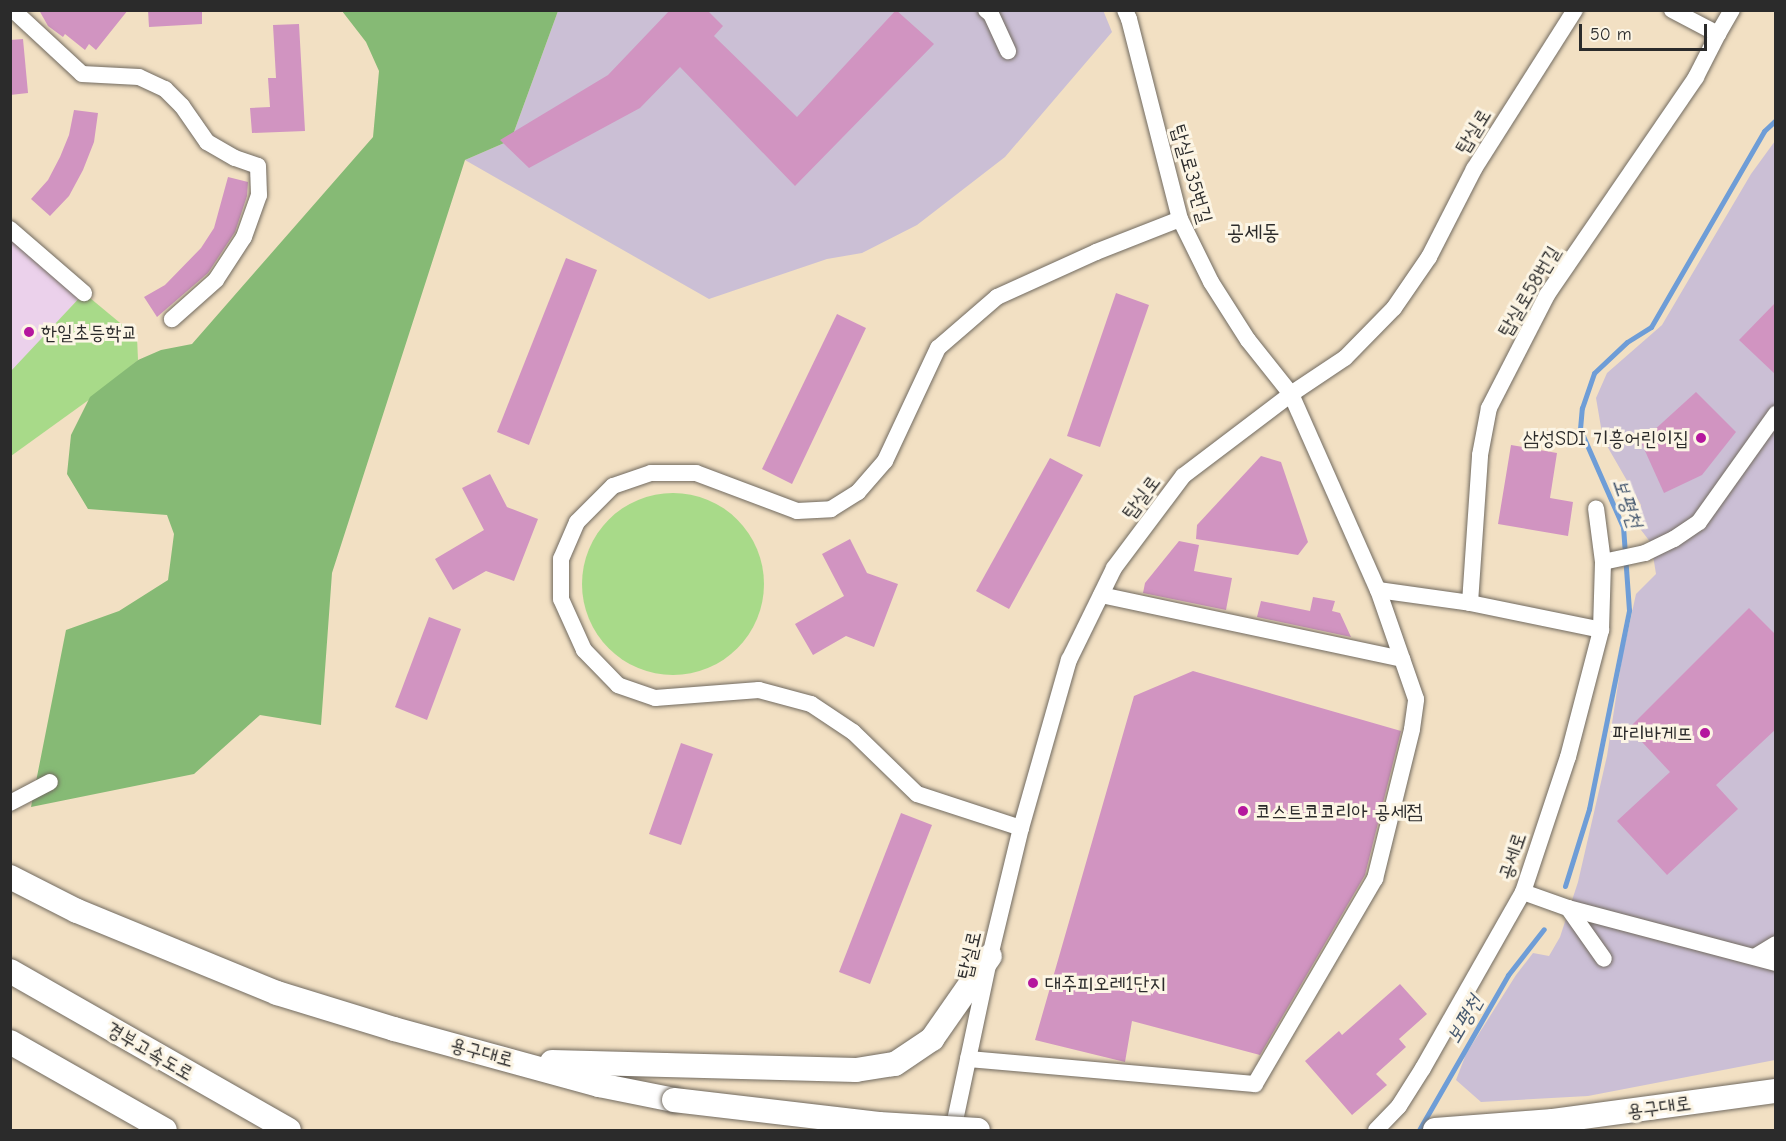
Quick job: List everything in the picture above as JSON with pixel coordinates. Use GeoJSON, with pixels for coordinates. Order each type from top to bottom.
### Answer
{"type":"FeatureCollection","features":[{"type":"Feature","properties":{"kind":"highway","name":"용구대로"},"geometry":{"type":"LineString","coordinates":[[10,877],[77,910],[277,993],[394,1029],[600,1085],[674,1100],[879,1124],[978,1131]]}},
{"type":"Feature","properties":{"kind":"highway"},"geometry":{"type":"LineString","coordinates":[[516,1061],[834,1070],[856,1070],[895,1064],[932,1039],[990,956]]}},
{"type":"Feature","properties":{"kind":"highway","name":"경부고속도로"},"geometry":{"type":"LineString","coordinates":[[10,971],[289,1131]]}},
{"type":"Feature","properties":{"kind":"highway"},"geometry":{"type":"LineString","coordinates":[[10,1042],[165,1131]]}},
{"type":"Feature","properties":{"kind":"highway","name":"용구대로"},"geometry":{"type":"LineString","coordinates":[[1435,1131],[1553,1121],[1776,1091]]}},
{"type":"Feature","properties":{"kind":"street"},"geometry":{"type":"LineString","coordinates":[[13,10],[82,74],[139,77],[165,89],[182,106],[207,142],[235,158],[258,166],[259,195],[244,237],[216,280],[172,319]]}},
{"type":"Feature","properties":{"kind":"street"},"geometry":{"type":"LineString","coordinates":[[986,10],[991,14],[1008,51]]}},
{"type":"Feature","properties":{"kind":"street","name":"탑실로35번길"},"geometry":{"type":"LineString","coordinates":[[968,1059],[1255,1084],[1375,879],[1412,729],[1416,699],[1402,659],[1377,590],[1291,394],[1248,340],[1211,282],[1180,219],[1125,10]]}},
{"type":"Feature","properties":{"kind":"street","name":"탑실로"},"geometry":{"type":"LineString","coordinates":[[953,1131],[990,956],[1021,828],[1069,660],[1114,568],[1183,476],[1291,394],[1345,358],[1395,308],[1429,257],[1474,169],[1575,10]]}},
{"type":"Feature","properties":{"kind":"street"},"geometry":{"type":"LineString","coordinates":[[1672,10],[1718,34]]}},
{"type":"Feature","properties":{"kind":"street","name":"탑실로58번길"},"geometry":{"type":"LineString","coordinates":[[1470,603],[1480,455],[1489,408],[1547,295],[1696,77],[1732,10]]}},
{"type":"Feature","properties":{"kind":"street"},"geometry":{"type":"LineString","coordinates":[[1021,828],[917,794],[853,732],[811,704],[759,690],[655,698],[618,685],[584,650],[561,599],[561,559],[577,522],[613,486],[651,473],[696,473],[797,511],[831,509],[858,492],[885,460],[938,348],[997,297],[1096,252],[1180,219]]}},
{"type":"Feature","properties":{"kind":"street"},"geometry":{"type":"LineString","coordinates":[[10,229],[84,293]]}},
{"type":"Feature","properties":{"kind":"street"},"geometry":{"type":"LineString","coordinates":[[1603,562],[1646,553],[1674,539],[1699,522],[1776,414]]}},
{"type":"Feature","properties":{"kind":"street","name":"공세로"},"geometry":{"type":"LineString","coordinates":[[1376,1131],[1400,1106],[1523,892],[1568,757],[1602,630],[1603,562],[1596,508]]}},
{"type":"Feature","properties":{"kind":"street"},"geometry":{"type":"LineString","coordinates":[[1377,590],[1470,603],[1602,630]]}},
{"type":"Feature","properties":{"kind":"street"},"geometry":{"type":"LineString","coordinates":[[1101,596],[1402,659]]}},
{"type":"Feature","properties":{"kind":"street"},"geometry":{"type":"LineString","coordinates":[[10,803],[50,782]]}},
{"type":"Feature","properties":{"kind":"street"},"geometry":{"type":"LineString","coordinates":[[1523,892],[1568,908],[1776,963]]}},
{"type":"Feature","properties":{"kind":"street"},"geometry":{"type":"LineString","coordinates":[[1568,908],[1604,959]]}},
{"type":"Feature","properties":{"kind":"street"},"geometry":{"type":"LineString","coordinates":[[1756,956],[1776,944]]}},
{"type":"Feature","properties":{"kind":"shaded area"},"geometry":{"type":"Polygon","coordinates":[[[1103,10],[1112,32],[1005,157],[917,225],[862,253],[827,259],[709,299],[465,160],[511,140],[558,11],[1103,10]]]}},
{"type":"Feature","properties":{"kind":"shaded area"},"geometry":{"type":"Polygon","coordinates":[[[1775,141],[1775,1060],[1588,1096],[1481,1102],[1456,1080],[1466,1054],[1516,975],[1533,953],[1549,956],[1560,937],[1578,882],[1607,756],[1622,658],[1636,594],[1656,574],[1651,543],[1638,526],[1641,505],[1603,439],[1596,398],[1607,373],[1662,325],[1751,174],[1775,141]]]}},
{"type":"Feature","properties":{"kind":"shaded area","name":"한일초등학교"},"geometry":{"type":"Polygon","coordinates":[[[11,229],[84,293],[11,372],[11,229]]]}},
{"type":"Feature","properties":{"kind":"green space"},"geometry":{"type":"Polygon","coordinates":[[[342,11],[558,11],[511,140],[465,160],[332,573],[321,725],[260,715],[194,774],[31,807],[66,630],[119,611],[168,580],[174,534],[167,515],[88,509],[67,474],[71,435],[90,397],[138,360],[161,350],[192,344],[373,137],[379,71],[366,42],[342,11]]]}},
{"type":"Feature","properties":{"kind":"green space"},"geometry":{"type":"Polygon","coordinates":[[[84,293],[137,337],[138,360],[97,394],[11,456],[10,372],[84,293]]]}},
{"type":"Feature","properties":{"kind":"green space"},"geometry":{"type":"Polygon","coordinates":[[[673,493],[708,500],[724,508],[737,520],[749,533],[757,549],[764,584],[757,619],[749,635],[737,648],[724,660],[708,668],[673,675],[638,668],[622,660],[609,648],[597,635],[589,619],[582,584],[589,549],[597,533],[609,520],[622,508],[638,500],[673,493]]]}},
{"type":"Feature","properties":{"kind":"building"},"geometry":{"type":"Polygon","coordinates":[[[39,10],[128,10],[96,50],[89,44],[85,50],[65,34],[63,37],[48,26],[39,10]]]}},
{"type":"Feature","properties":{"kind":"building"},"geometry":{"type":"Polygon","coordinates":[[[148,10],[202,10],[202,24],[149,27],[148,10]]]}},
{"type":"Feature","properties":{"kind":"building"},"geometry":{"type":"Polygon","coordinates":[[[670,10],[707,10],[723,26],[714,36],[797,117],[896,10],[934,44],[795,186],[680,67],[640,108],[529,168],[500,140],[608,75],[670,10]]]}},
{"type":"Feature","properties":{"kind":"building"},"geometry":{"type":"Polygon","coordinates":[[[299,24],[305,131],[252,133],[250,108],[270,107],[268,78],[276,78],[273,25],[299,24]]]}},
{"type":"Feature","properties":{"kind":"building"},"geometry":{"type":"Polygon","coordinates":[[[23,39],[28,93],[10,95],[10,40],[23,39]]]}},
{"type":"Feature","properties":{"kind":"building"},"geometry":{"type":"Polygon","coordinates":[[[74,110],[98,113],[94,142],[69,196],[50,216],[31,199],[48,180],[60,157],[69,135],[74,110]]]}},
{"type":"Feature","properties":{"kind":"building"},"geometry":{"type":"Polygon","coordinates":[[[228,177],[248,182],[247,196],[235,232],[208,273],[157,317],[144,297],[165,285],[201,248],[214,228],[228,177]]]}},
{"type":"Feature","properties":{"kind":"building"},"geometry":{"type":"Polygon","coordinates":[[[566,258],[597,270],[529,445],[497,432],[566,258]]]}},
{"type":"Feature","properties":{"kind":"building"},"geometry":{"type":"Polygon","coordinates":[[[1116,293],[1149,305],[1100,447],[1067,436],[1116,293]]]}},
{"type":"Feature","properties":{"kind":"building"},"geometry":{"type":"Polygon","coordinates":[[[1776,302],[1776,375],[1739,340],[1776,302]]]}},
{"type":"Feature","properties":{"kind":"building"},"geometry":{"type":"Polygon","coordinates":[[[837,314],[866,328],[792,484],[762,469],[837,314]]]}},
{"type":"Feature","properties":{"kind":"building"},"geometry":{"type":"Polygon","coordinates":[[[1696,392],[1736,432],[1702,475],[1664,493],[1641,442],[1696,392]]]}},
{"type":"Feature","properties":{"kind":"building"},"geometry":{"type":"Polygon","coordinates":[[[1511,445],[1557,453],[1550,498],[1573,502],[1568,536],[1498,524],[1511,445]]]}},
{"type":"Feature","properties":{"kind":"building"},"geometry":{"type":"Polygon","coordinates":[[[1261,456],[1281,462],[1308,542],[1298,555],[1196,539],[1197,525],[1261,456]]]}},
{"type":"Feature","properties":{"kind":"building"},"geometry":{"type":"Polygon","coordinates":[[[1050,458],[1083,475],[1009,609],[976,591],[1050,458]]]}},
{"type":"Feature","properties":{"kind":"building"},"geometry":{"type":"Polygon","coordinates":[[[490,474],[507,507],[538,519],[514,581],[486,571],[453,590],[435,559],[484,530],[462,488],[490,474]]]}},
{"type":"Feature","properties":{"kind":"building"},"geometry":{"type":"Polygon","coordinates":[[[850,539],[867,573],[898,584],[874,647],[846,636],[813,655],[795,624],[844,596],[822,554],[850,539]]]}},
{"type":"Feature","properties":{"kind":"building"},"geometry":{"type":"Polygon","coordinates":[[[1179,541],[1199,545],[1194,571],[1232,578],[1226,610],[1143,593],[1145,583],[1179,541]]]}},
{"type":"Feature","properties":{"kind":"building"},"geometry":{"type":"Polygon","coordinates":[[[1313,597],[1335,601],[1332,611],[1340,613],[1351,637],[1257,617],[1261,601],[1310,611],[1313,597]]]}},
{"type":"Feature","properties":{"kind":"building"},"geometry":{"type":"Polygon","coordinates":[[[1749,608],[1776,635],[1776,729],[1716,785],[1738,809],[1667,875],[1617,821],[1670,772],[1629,728],[1749,608]]]}},
{"type":"Feature","properties":{"kind":"building"},"geometry":{"type":"Polygon","coordinates":[[[429,617],[461,629],[427,720],[395,707],[429,617]]]}},
{"type":"Feature","properties":{"kind":"building","name":"코스트코코리아 공세점"},"geometry":{"type":"Polygon","coordinates":[[[1193,671],[1401,731],[1365,875],[1260,1055],[1132,1021],[1125,1062],[1035,1040],[1134,696],[1193,671]]]}},
{"type":"Feature","properties":{"kind":"building"},"geometry":{"type":"Polygon","coordinates":[[[681,743],[713,754],[681,845],[649,834],[681,743]]]}},
{"type":"Feature","properties":{"kind":"building"},"geometry":{"type":"Polygon","coordinates":[[[901,813],[932,825],[870,984],[839,972],[901,813]]]}},
{"type":"Feature","properties":{"kind":"building"},"geometry":{"type":"Polygon","coordinates":[[[1400,984],[1427,1014],[1399,1039],[1406,1047],[1376,1074],[1387,1085],[1352,1115],[1305,1061],[1339,1031],[1342,1035],[1400,984]]]}},
{"type":"Feature","properties":{"kind":"waterway","name":"보평천"},"geometry":{"type":"LineString","coordinates":[[1565,886],[1589,809],[1629,610],[1623,527],[1580,429],[1582,408],[1594,373],[1627,342],[1651,327],[1764,131],[1776,120]]}},
{"type":"Feature","properties":{"kind":"waterway","name":"보평천"},"geometry":{"type":"LineString","coordinates":[[1419,1130],[1508,975],[1544,929]]}},
{"type":"Feature","properties":{"kind":"place","name":"한일초등학교"},"geometry":{"type":"Point","coordinates":[29,332]}},
{"type":"Feature","properties":{"kind":"place","name":"삼성SDI 기흥어린이집"},"geometry":{"type":"Point","coordinates":[1701,438]}},
{"type":"Feature","properties":{"kind":"place","name":"파리바게뜨"},"geometry":{"type":"Point","coordinates":[1705,733]}},
{"type":"Feature","properties":{"kind":"place","name":"코스트코코리아 공세점"},"geometry":{"type":"Point","coordinates":[1243,811]}},
{"type":"Feature","properties":{"kind":"place","name":"대주피오레1단지"},"geometry":{"type":"Point","coordinates":[1033,983]}},
{"type":"Feature","properties":{"kind":"district","name":"공세동"},"geometry":{"type":"Point","coordinates":[1253,233]}}]}
